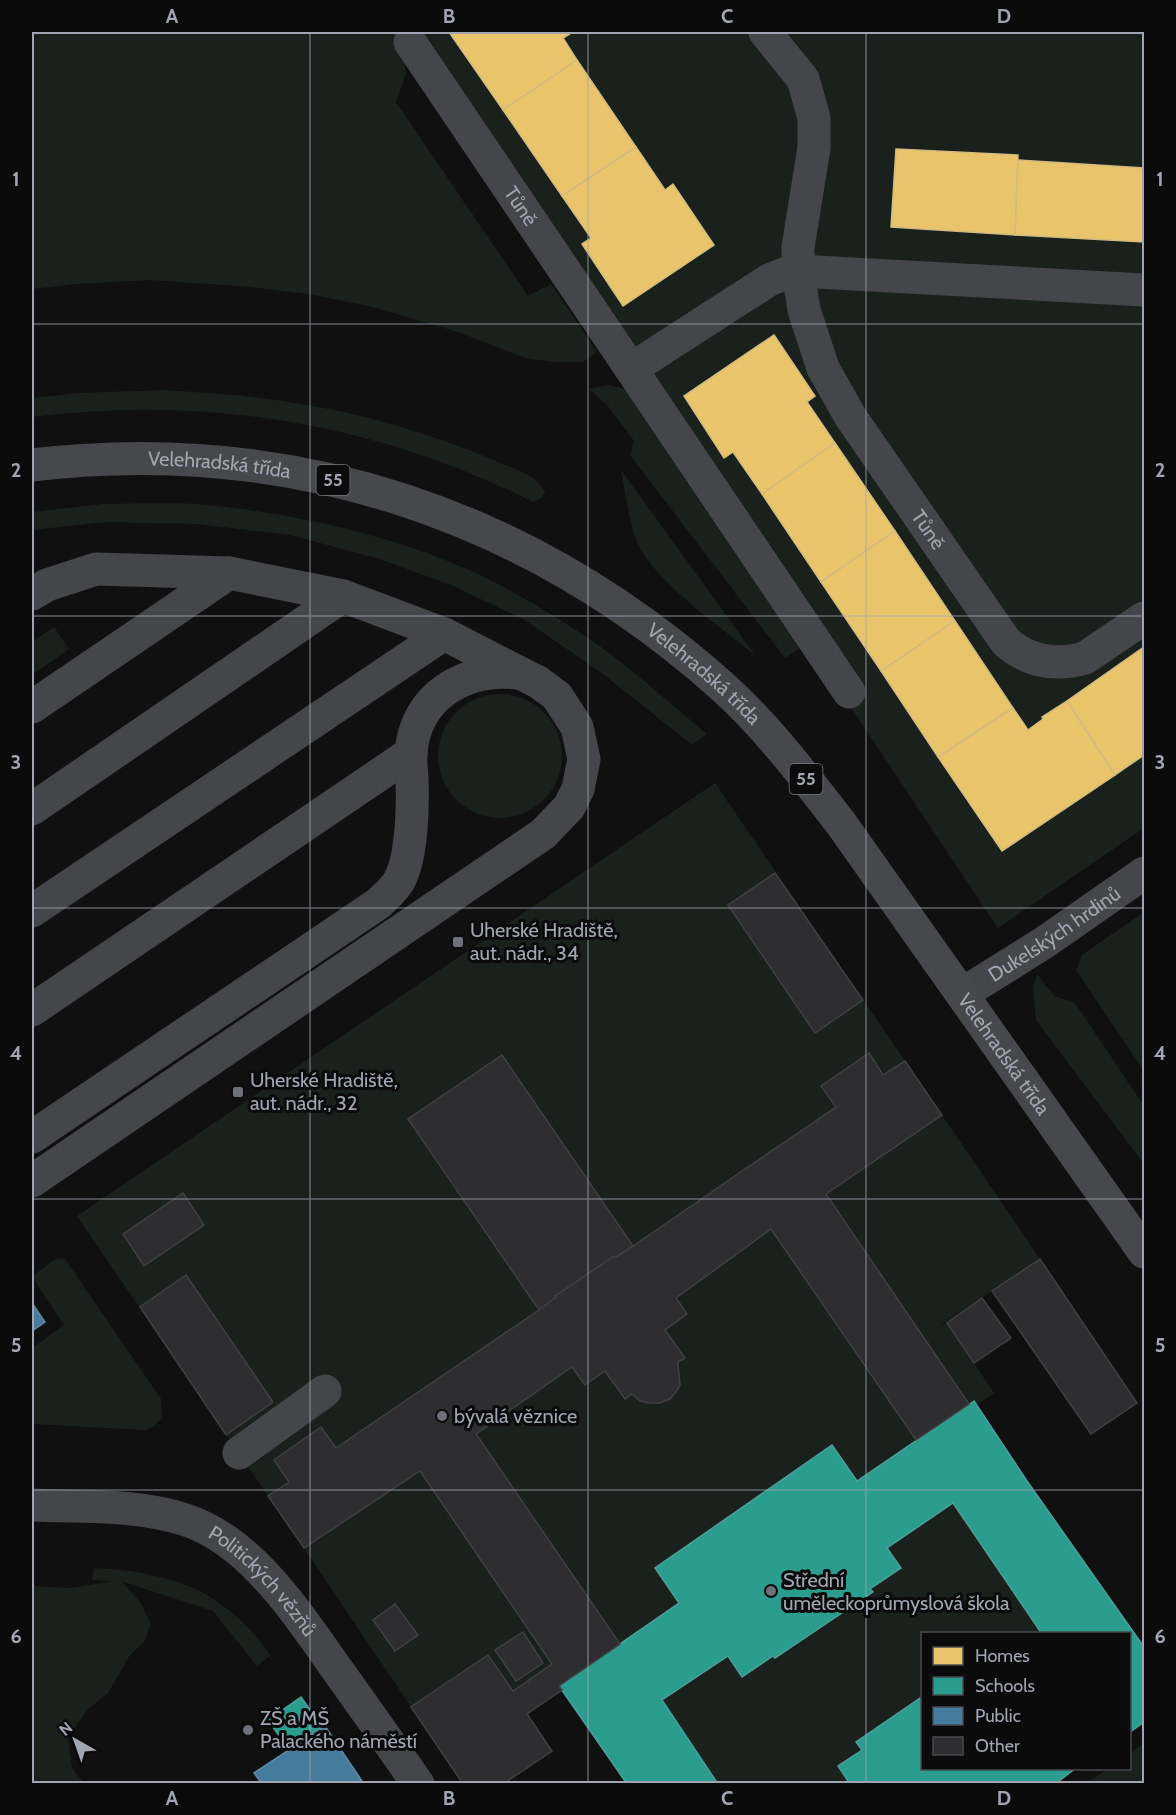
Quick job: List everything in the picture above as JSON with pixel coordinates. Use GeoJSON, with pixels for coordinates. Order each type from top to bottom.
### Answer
{"type":"FeatureCollection","features":[{"type":"Feature","properties":{"kind":"main road","name":"Velehradská třída"},"geometry":{"type":"LineString","coordinates":[[32,465],[85,459],[174,459],[260,466],[333,480],[403,499],[456,518],[508,541],[575,578],[655,632],[724,689],[754,718],[795,764],[840,822],[1144,1252]]}},
{"type":"Feature","properties":{"kind":"street","name":"Tůně"},"geometry":{"type":"LineString","coordinates":[[765,32],[803,79],[814,118],[814,148],[798,247],[798,271],[804,310],[823,368],[850,416],[1006,642],[1015,650],[1037,661],[1073,661],[1085,658],[1144,618]]}},
{"type":"Feature","properties":{"kind":"street","name":"Tůně"},"geometry":{"type":"LineString","coordinates":[[410,42],[849,692]]}},
{"type":"Feature","properties":{"kind":"street"},"geometry":{"type":"LineString","coordinates":[[631,369],[769,279],[784,273],[798,271],[1144,290]]}},
{"type":"Feature","properties":{"kind":"street"},"geometry":{"type":"LineString","coordinates":[[32,594],[70,576],[96,569],[230,573],[343,596],[444,634],[538,682],[557,696],[565,706],[577,727],[584,759],[578,789],[568,807],[543,834],[32,1180]]}},
{"type":"Feature","properties":{"kind":"street"},"geometry":{"type":"LineString","coordinates":[[32,707],[230,573]]}},
{"type":"Feature","properties":{"kind":"street"},"geometry":{"type":"LineString","coordinates":[[32,809],[343,596]]}},
{"type":"Feature","properties":{"kind":"street"},"geometry":{"type":"LineString","coordinates":[[32,911],[444,634]]}},
{"type":"Feature","properties":{"kind":"street"},"geometry":{"type":"LineString","coordinates":[[32,1137],[387,896],[401,878],[409,842],[411,753],[420,719],[433,700],[459,680],[486,672],[520,673]]}},
{"type":"Feature","properties":{"kind":"street"},"geometry":{"type":"LineString","coordinates":[[32,1010],[411,753]]}},
{"type":"Feature","properties":{"kind":"street","name":"Dukelských hrdinů"},"geometry":{"type":"LineString","coordinates":[[962,994],[1045,942],[1144,873]]}},
{"type":"Feature","properties":{"kind":"street"},"geometry":{"type":"LineString","coordinates":[[239,1453],[325,1392]]}},
{"type":"Feature","properties":{"kind":"street","name":"Politických vězňů"},"geometry":{"type":"LineString","coordinates":[[32,1504],[138,1510],[166,1514],[188,1521],[217,1535],[258,1568],[288,1600],[418,1784]]}},
{"type":"Feature","properties":{"kind":"shaded area"},"geometry":{"type":"Polygon","coordinates":[[[32,32],[400,32],[406,74],[396,102],[528,296],[551,284],[597,352],[583,362],[553,362],[525,358],[461,333],[373,307],[309,294],[240,286],[150,280],[32,289],[32,32]]]}},
{"type":"Feature","properties":{"kind":"shaded area"},"geometry":{"type":"Polygon","coordinates":[[[402,32],[1144,32],[1144,828],[998,928],[808,643],[785,658],[630,455],[634,441],[607,405],[589,389],[609,385],[627,390],[402,32]]]}},
{"type":"Feature","properties":{"kind":"shaded area"},"geometry":{"type":"Polygon","coordinates":[[[167,390],[297,403],[384,422],[441,440],[516,469],[536,481],[545,492],[541,498],[533,502],[474,475],[413,452],[352,435],[289,422],[225,413],[161,410],[97,411],[32,417],[32,398],[78,393],[167,390]]]}},
{"type":"Feature","properties":{"kind":"shaded area"},"geometry":{"type":"Polygon","coordinates":[[[621,470],[755,655],[686,600],[653,567],[641,550],[634,534],[621,470]]]}},
{"type":"Feature","properties":{"kind":"shaded area"},"geometry":{"type":"Polygon","coordinates":[[[103,504],[181,504],[242,509],[316,522],[426,553],[492,581],[599,645],[707,734],[692,745],[603,674],[525,620],[451,585],[380,559],[290,535],[197,524],[106,522],[32,530],[32,512],[103,504]]]}},
{"type":"Feature","properties":{"kind":"shaded area"},"geometry":{"type":"Polygon","coordinates":[[[54,627],[69,649],[32,675],[32,642],[54,627]]]}},
{"type":"Feature","properties":{"kind":"shaded area"},"geometry":{"type":"Polygon","coordinates":[[[500,694],[524,699],[544,712],[557,732],[562,756],[557,780],[544,800],[524,813],[500,818],[476,813],[456,800],[443,780],[438,756],[443,732],[456,712],[476,699],[500,694]]]}},
{"type":"Feature","properties":{"kind":"shaded area"},"geometry":{"type":"Polygon","coordinates":[[[715,783],[905,1061],[268,1496],[77,1216],[715,783]]]}},
{"type":"Feature","properties":{"kind":"shaded area"},"geometry":{"type":"Polygon","coordinates":[[[1144,912],[1144,1071],[1076,970],[1082,955],[1144,912]]]}},
{"type":"Feature","properties":{"kind":"shaded area"},"geometry":{"type":"Polygon","coordinates":[[[1037,974],[1054,996],[1075,1003],[1144,1106],[1144,1164],[1036,1020],[1033,987],[1037,974]]]}},
{"type":"Feature","properties":{"kind":"shaded area"},"geometry":{"type":"Polygon","coordinates":[[[942,1115],[1040,1259],[941,1325],[947,1323],[994,1393],[977,1405],[974,1401],[969,1404],[826,1194],[942,1115]]]}},
{"type":"Feature","properties":{"kind":"shaded area"},"geometry":{"type":"Polygon","coordinates":[[[771,1229],[916,1440],[857,1481],[832,1446],[655,1568],[679,1603],[620,1644],[476,1434],[572,1367],[585,1385],[605,1371],[625,1399],[632,1394],[652,1404],[668,1399],[678,1384],[678,1362],[685,1357],[665,1330],[687,1314],[676,1298],[771,1229]]]}},
{"type":"Feature","properties":{"kind":"shaded area"},"geometry":{"type":"Polygon","coordinates":[[[57,1258],[65,1259],[161,1399],[162,1418],[153,1427],[145,1430],[32,1424],[32,1383],[34,1379],[32,1348],[64,1325],[34,1280],[35,1274],[57,1258]]]}},
{"type":"Feature","properties":{"kind":"shaded area"},"geometry":{"type":"Polygon","coordinates":[[[420,1471],[552,1664],[513,1691],[488,1655],[411,1707],[304,1548],[420,1471]]]}},
{"type":"Feature","properties":{"kind":"shaded area"},"geometry":{"type":"Polygon","coordinates":[[[953,1503],[1041,1632],[921,1632],[921,1701],[919,1699],[856,1741],[862,1750],[838,1766],[850,1783],[718,1783],[662,1700],[728,1656],[742,1676],[773,1656],[775,1658],[872,1593],[870,1589],[901,1568],[887,1548],[953,1503]]]}},
{"type":"Feature","properties":{"kind":"shaded area"},"geometry":{"type":"Polygon","coordinates":[[[94,1568],[144,1573],[193,1588],[236,1616],[271,1655],[257,1666],[213,1611],[121,1581],[140,1602],[151,1624],[144,1642],[130,1655],[108,1693],[88,1709],[68,1737],[72,1768],[84,1783],[32,1783],[32,1586],[69,1588],[115,1581],[92,1580],[94,1568]]]}},
{"type":"Feature","properties":{"kind":"shaded area"},"geometry":{"type":"Polygon","coordinates":[[[1144,1743],[1144,1783],[1086,1783],[1106,1770],[1131,1770],[1131,1753],[1144,1743]]]}},
{"type":"Feature","properties":{"kind":"building: Homes"},"geometry":{"type":"Polygon","coordinates":[[[449,32],[573,32],[563,38],[577,60],[503,110],[449,32]]]}},
{"type":"Feature","properties":{"kind":"building: Homes"},"geometry":{"type":"Polygon","coordinates":[[[577,60],[636,147],[562,196],[503,110],[577,60]]]}},
{"type":"Feature","properties":{"kind":"building: Homes"},"geometry":{"type":"Polygon","coordinates":[[[636,147],[665,190],[673,184],[714,245],[623,306],[582,244],[591,238],[562,196],[636,147]]]}},
{"type":"Feature","properties":{"kind":"building: Homes"},"geometry":{"type":"Polygon","coordinates":[[[896,149],[1018,155],[1015,235],[891,227],[896,149]]]}},
{"type":"Feature","properties":{"kind":"building: Homes"},"geometry":{"type":"Polygon","coordinates":[[[1018,160],[1144,168],[1144,242],[1015,235],[1018,160]]]}},
{"type":"Feature","properties":{"kind":"building: Homes"},"geometry":{"type":"Polygon","coordinates":[[[774,335],[815,396],[807,402],[835,443],[762,494],[733,452],[724,458],[684,396],[774,335]]]}},
{"type":"Feature","properties":{"kind":"building: Homes"},"geometry":{"type":"Polygon","coordinates":[[[835,443],[895,531],[821,582],[762,494],[835,443]]]}},
{"type":"Feature","properties":{"kind":"building: Homes"},"geometry":{"type":"Polygon","coordinates":[[[895,531],[955,621],[881,671],[821,582],[895,531]]]}},
{"type":"Feature","properties":{"kind":"building: Homes"},"geometry":{"type":"Polygon","coordinates":[[[955,621],[1013,708],[938,757],[881,671],[955,621]]]}},
{"type":"Feature","properties":{"kind":"building: Homes"},"geometry":{"type":"Polygon","coordinates":[[[1144,647],[1144,755],[1115,775],[1067,701],[1144,647]]]}},
{"type":"Feature","properties":{"kind":"building: Homes"},"geometry":{"type":"Polygon","coordinates":[[[1067,701],[1115,775],[1002,851],[938,757],[1013,708],[1028,730],[1043,719],[1042,717],[1067,701]]]}},
{"type":"Feature","properties":{"kind":"building: Schools","name":"Střední uměleckoprůmyslová škola"},"geometry":{"type":"Polygon","coordinates":[[[974,1401],[1027,1481],[1144,1647],[1144,1722],[1131,1731],[1131,1632],[1041,1632],[953,1503],[887,1548],[901,1568],[870,1589],[873,1592],[775,1658],[773,1656],[742,1677],[728,1656],[662,1700],[718,1784],[627,1784],[559,1686],[679,1603],[655,1568],[832,1445],[857,1481],[974,1401]]]}},
{"type":"Feature","properties":{"kind":"building: Schools"},"geometry":{"type":"Polygon","coordinates":[[[301,1697],[322,1727],[289,1750],[268,1720],[301,1697]]]}},
{"type":"Feature","properties":{"kind":"building: Schools"},"geometry":{"type":"Polygon","coordinates":[[[920,1698],[921,1770],[1073,1770],[1055,1784],[850,1784],[838,1766],[862,1750],[856,1742],[920,1698]]]}},
{"type":"Feature","properties":{"kind":"building: Public"},"geometry":{"type":"Polygon","coordinates":[[[32,1303],[45,1322],[32,1331],[32,1303]]]}},
{"type":"Feature","properties":{"kind":"building: Public"},"geometry":{"type":"Polygon","coordinates":[[[325,1726],[364,1784],[262,1784],[254,1773],[325,1726]]]}},
{"type":"Feature","properties":{"kind":"building: Other"},"geometry":{"type":"Polygon","coordinates":[[[775,873],[863,1000],[815,1033],[728,905],[775,873]]]}},
{"type":"Feature","properties":{"kind":"building: Other","name":"bývalá věznice"},"geometry":{"type":"Polygon","coordinates":[[[869,1053],[883,1075],[905,1061],[942,1115],[826,1194],[969,1404],[916,1440],[771,1229],[676,1298],[687,1314],[665,1330],[685,1358],[678,1362],[680,1385],[670,1399],[660,1403],[649,1403],[640,1401],[632,1394],[625,1399],[605,1371],[585,1385],[572,1367],[476,1434],[620,1644],[559,1686],[562,1690],[527,1714],[552,1751],[503,1784],[463,1784],[411,1707],[488,1655],[513,1691],[552,1664],[420,1471],[304,1548],[268,1496],[289,1482],[274,1460],[321,1427],[336,1448],[539,1310],[555,1296],[614,1256],[616,1257],[633,1246],[836,1107],[821,1086],[869,1053]]]}},
{"type":"Feature","properties":{"kind":"building: Other"},"geometry":{"type":"Polygon","coordinates":[[[502,1055],[633,1246],[616,1257],[614,1256],[555,1296],[539,1310],[408,1119],[502,1055]]]}},
{"type":"Feature","properties":{"kind":"building: Other"},"geometry":{"type":"Polygon","coordinates":[[[183,1193],[204,1225],[144,1266],[123,1234],[183,1193]]]}},
{"type":"Feature","properties":{"kind":"building: Other"},"geometry":{"type":"Polygon","coordinates":[[[1040,1259],[1137,1403],[1091,1434],[992,1291],[1040,1259]]]}},
{"type":"Feature","properties":{"kind":"building: Other"},"geometry":{"type":"Polygon","coordinates":[[[186,1275],[273,1402],[226,1435],[140,1307],[186,1275]]]}},
{"type":"Feature","properties":{"kind":"building: Other"},"geometry":{"type":"Polygon","coordinates":[[[982,1298],[1011,1338],[974,1363],[947,1323],[982,1298]]]}},
{"type":"Feature","properties":{"kind":"building: Other"},"geometry":{"type":"Polygon","coordinates":[[[395,1604],[418,1635],[395,1651],[373,1620],[395,1604]]]}},
{"type":"Feature","properties":{"kind":"building: Other"},"geometry":{"type":"Polygon","coordinates":[[[523,1632],[543,1663],[516,1681],[495,1650],[523,1632]]]}},
{"type":"Feature","properties":{"kind":"place","name":"Uherské Hradiště, aut. nádr., 34"},"geometry":{"type":"Point","coordinates":[458,942]}},
{"type":"Feature","properties":{"kind":"place","name":"Uherské Hradiště, aut. nádr., 32"},"geometry":{"type":"Point","coordinates":[238,1092]}},
{"type":"Feature","properties":{"kind":"place","name":"bývalá věznice"},"geometry":{"type":"Point","coordinates":[442,1416]}},
{"type":"Feature","properties":{"kind":"place","name":"Střední uměleckoprůmyslová škola"},"geometry":{"type":"Point","coordinates":[771,1591]}},
{"type":"Feature","properties":{"kind":"place","name":"ZŠ a MŠ Palackého náměstí"},"geometry":{"type":"Point","coordinates":[248,1730]}}]}
